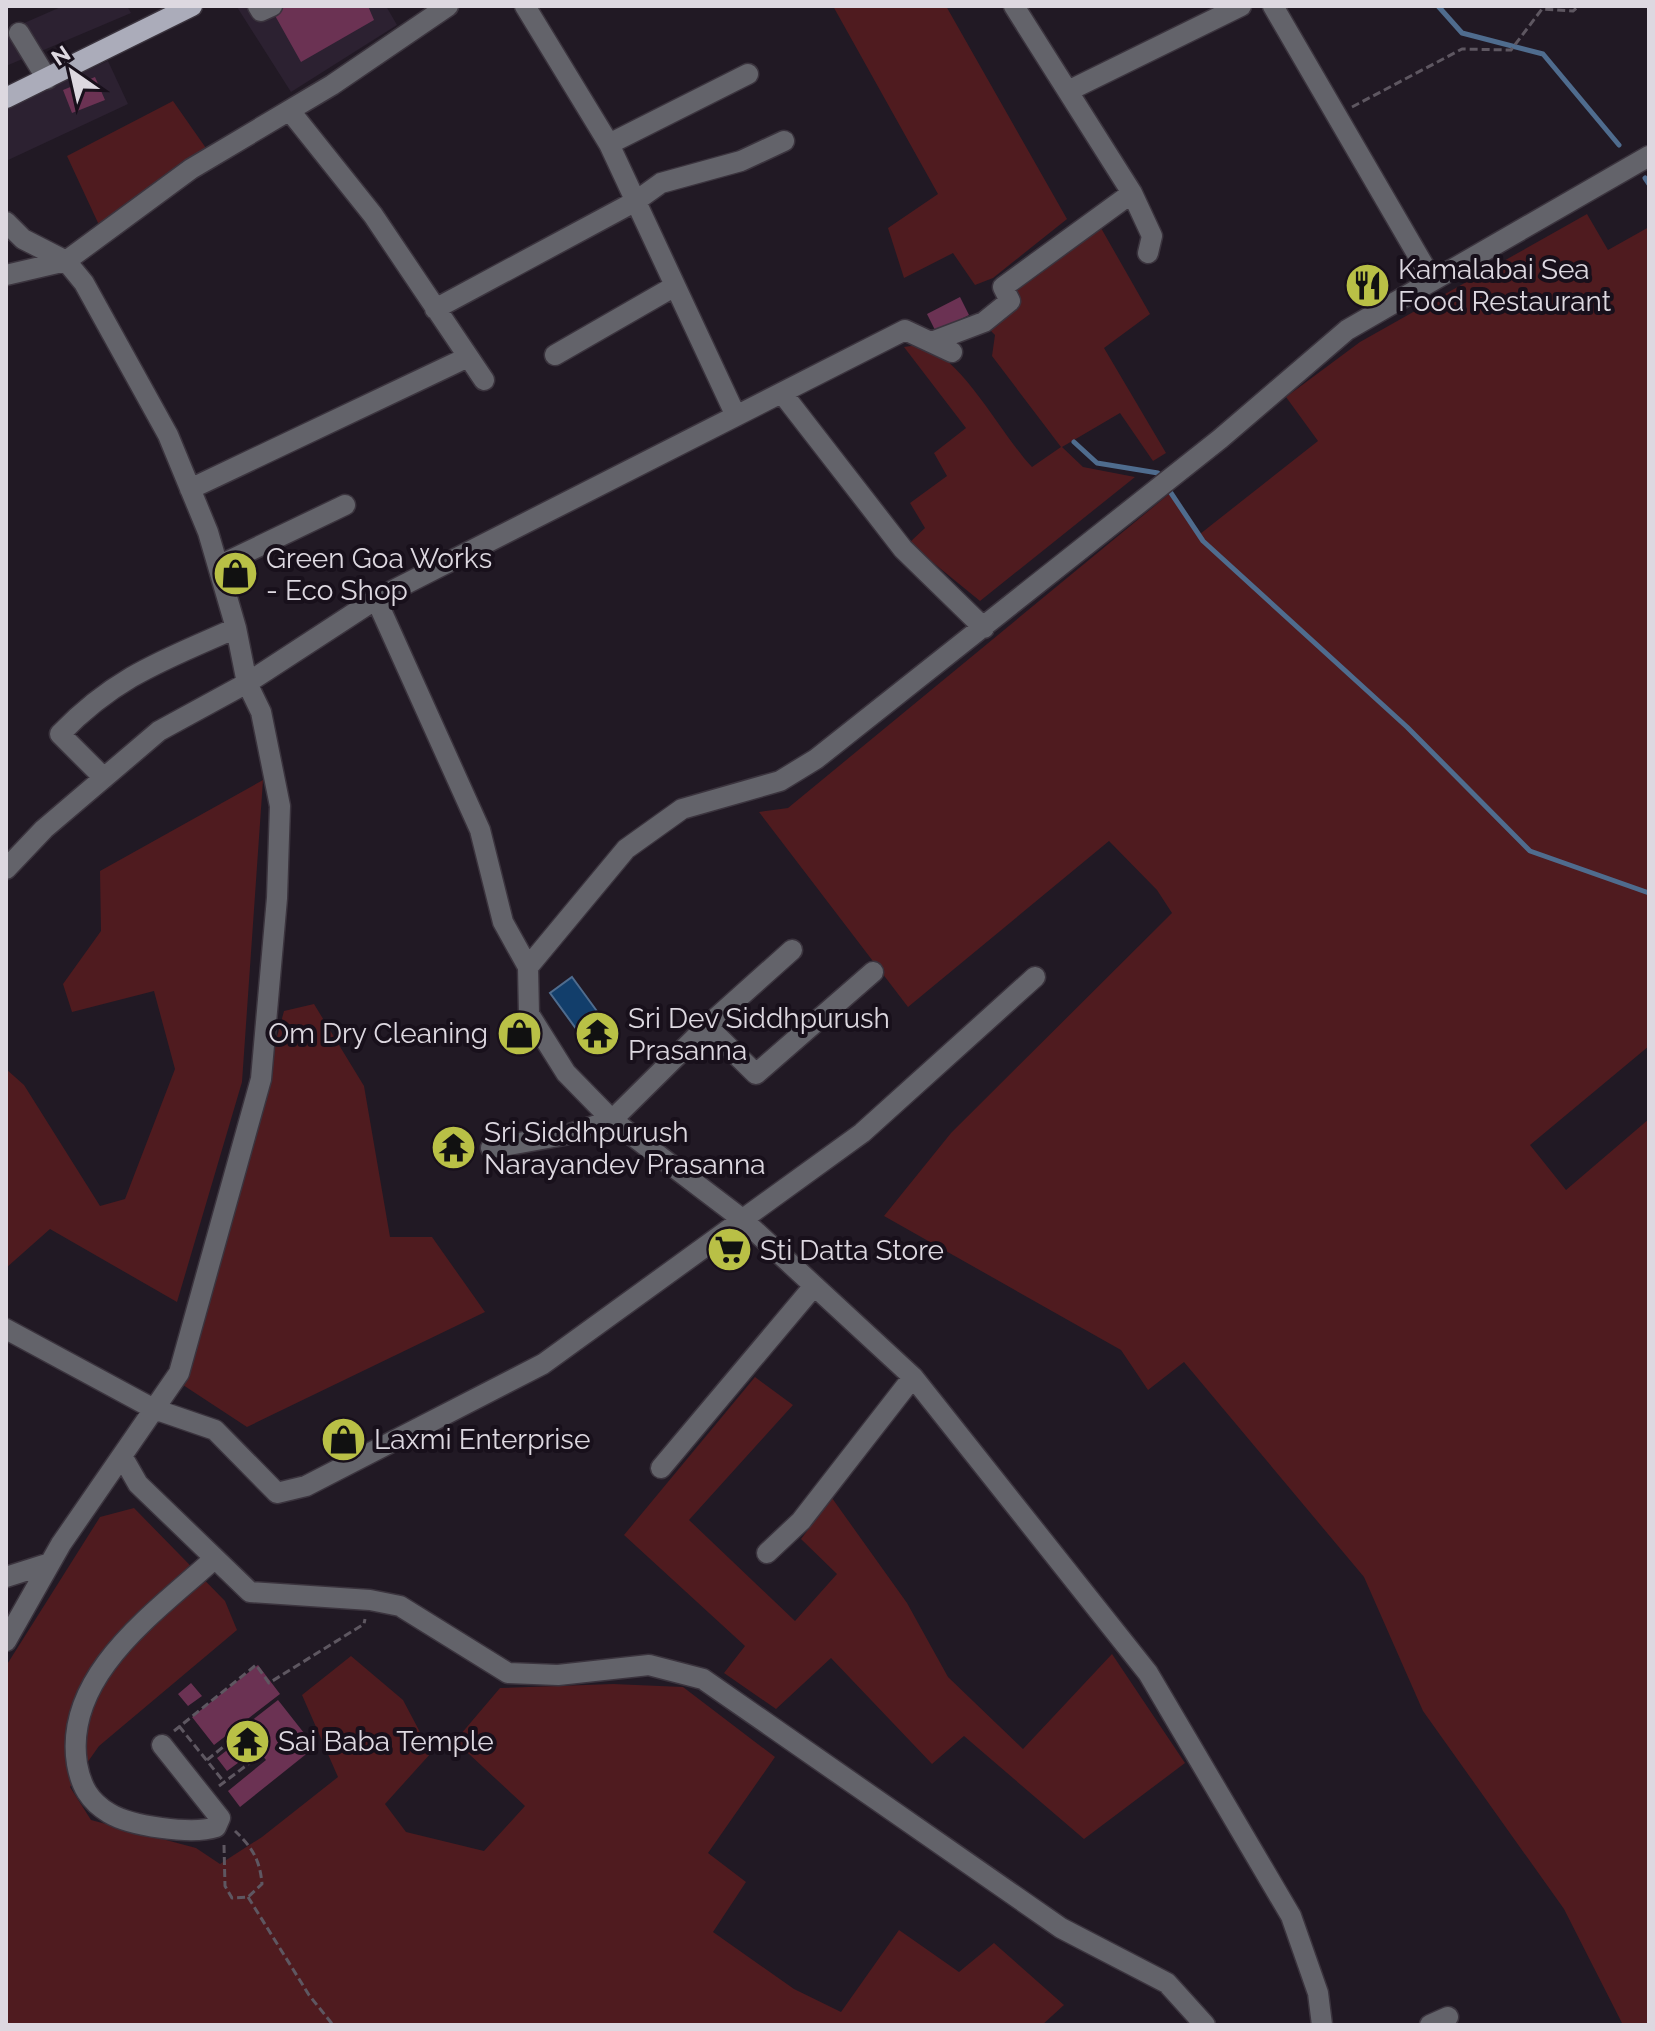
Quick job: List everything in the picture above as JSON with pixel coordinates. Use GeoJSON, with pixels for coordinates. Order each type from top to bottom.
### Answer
{"type":"FeatureCollection","features":[{"type":"Feature","properties":{"kind":"main road"},"geometry":{"type":"LineString","coordinates":[[6,98],[192,6]]}},
{"type":"Feature","properties":{"kind":"street"},"geometry":{"type":"LineString","coordinates":[[258,6],[261,11],[272,6]]}},
{"type":"Feature","properties":{"kind":"street"},"geometry":{"type":"LineString","coordinates":[[6,275],[66,261],[191,169],[290,111],[448,6]]}},
{"type":"Feature","properties":{"kind":"street"},"geometry":{"type":"LineString","coordinates":[[525,6],[609,144],[736,416]]}},
{"type":"Feature","properties":{"kind":"street"},"geometry":{"type":"LineString","coordinates":[[1014,6],[1132,193],[1152,236],[1148,253]]}},
{"type":"Feature","properties":{"kind":"street"},"geometry":{"type":"LineString","coordinates":[[1068,91],[1241,6]]}},
{"type":"Feature","properties":{"kind":"street"},"geometry":{"type":"LineString","coordinates":[[1273,6],[1431,278]]}},
{"type":"Feature","properties":{"kind":"street"},"geometry":{"type":"LineString","coordinates":[[19,33],[47,79]]}},
{"type":"Feature","properties":{"kind":"street"},"geometry":{"type":"LineString","coordinates":[[609,144],[748,74]]}},
{"type":"Feature","properties":{"kind":"street"},"geometry":{"type":"LineString","coordinates":[[290,111],[373,215],[484,380]]}},
{"type":"Feature","properties":{"kind":"street"},"geometry":{"type":"LineString","coordinates":[[435,309],[636,201],[661,183],[741,161],[784,141]]}},
{"type":"Feature","properties":{"kind":"street"},"geometry":{"type":"LineString","coordinates":[[528,967],[626,849],[682,809],[780,781],[816,759],[1220,439],[1347,330],[1431,278],[1649,156]]}},
{"type":"Feature","properties":{"kind":"street"},"geometry":{"type":"LineString","coordinates":[[6,869],[44,829],[159,731],[247,683],[376,599],[905,330],[943,346],[984,322],[1010,301],[1003,287],[1132,193]]}},
{"type":"Feature","properties":{"kind":"street"},"geometry":{"type":"LineString","coordinates":[[6,222],[23,239],[66,261],[84,283],[168,435],[218,566],[236,628],[247,683],[261,712],[280,806],[277,898],[261,1079],[179,1373],[50,1563],[6,1641]]}},
{"type":"Feature","properties":{"kind":"street"},"geometry":{"type":"LineString","coordinates":[[555,355],[675,286]]}},
{"type":"Feature","properties":{"kind":"street"},"geometry":{"type":"LineString","coordinates":[[190,489],[468,357]]}},
{"type":"Feature","properties":{"kind":"street"},"geometry":{"type":"LineString","coordinates":[[782,393],[903,549],[984,628]]}},
{"type":"Feature","properties":{"kind":"street"},"geometry":{"type":"LineString","coordinates":[[218,566],[345,505]]}},
{"type":"Feature","properties":{"kind":"street"},"geometry":{"type":"LineString","coordinates":[[376,599],[480,830],[503,922],[528,967],[529,1014],[566,1073],[612,1120],[742,1219],[913,1377],[1148,1673],[1291,1916],[1318,1993],[1322,2025]]}},
{"type":"Feature","properties":{"kind":"street"},"geometry":{"type":"LineString","coordinates":[[104,778],[60,734],[91,702],[130,675],[236,628]]}},
{"type":"Feature","properties":{"kind":"street"},"geometry":{"type":"LineString","coordinates":[[491,1148],[570,1134],[612,1120],[707,1026],[792,950]]}},
{"type":"Feature","properties":{"kind":"street"},"geometry":{"type":"LineString","coordinates":[[707,1026],[756,1074],[873,972]]}},
{"type":"Feature","properties":{"kind":"street"},"geometry":{"type":"LineString","coordinates":[[6,1329],[154,1409],[215,1430],[277,1493],[306,1486],[543,1364],[862,1133],[1035,977]]}},
{"type":"Feature","properties":{"kind":"street"},"geometry":{"type":"LineString","coordinates":[[661,1468],[814,1286]]}},
{"type":"Feature","properties":{"kind":"street"},"geometry":{"type":"LineString","coordinates":[[767,1553],[801,1521],[913,1377]]}},
{"type":"Feature","properties":{"kind":"street"},"geometry":{"type":"LineString","coordinates":[[122,1456],[138,1484],[250,1592],[370,1600],[400,1606],[508,1673],[558,1675],[649,1665],[703,1679],[1061,1928],[1167,1983],[1205,2025]]}},
{"type":"Feature","properties":{"kind":"street"},"geometry":{"type":"LineString","coordinates":[[162,1745],[220,1818],[216,1827],[203,1831],[118,1819],[95,1805],[80,1782],[73,1742],[84,1698],[118,1648],[214,1559]]}},
{"type":"Feature","properties":{"kind":"street"},"geometry":{"type":"LineString","coordinates":[[6,1577],[50,1563]]}},
{"type":"Feature","properties":{"kind":"path"},"geometry":{"type":"LineString","coordinates":[[1336,115],[1462,49],[1511,50],[1542,9],[1573,11],[1579,6]]}},
{"type":"Feature","properties":{"kind":"path"},"geometry":{"type":"LineString","coordinates":[[162,1745],[179,1726],[256,1665],[269,1683],[364,1624],[370,1600]]}},
{"type":"Feature","properties":{"kind":"path"},"geometry":{"type":"LineString","coordinates":[[179,1726],[225,1782]]}},
{"type":"Feature","properties":{"kind":"path"},"geometry":{"type":"LineString","coordinates":[[204,1799],[255,1759],[234,1730]]}},
{"type":"Feature","properties":{"kind":"path"},"geometry":{"type":"LineString","coordinates":[[207,1760],[238,1735]]}},
{"type":"Feature","properties":{"kind":"path"},"geometry":{"type":"LineString","coordinates":[[203,1831],[220,1839],[225,1848],[225,1886],[232,1898],[248,1897],[262,1884],[261,1869],[252,1847],[220,1818]]}},
{"type":"Feature","properties":{"kind":"path"},"geometry":{"type":"LineString","coordinates":[[248,1897],[309,1995],[333,2025]]}},
{"type":"Feature","properties":{"kind":"shaded area"},"geometry":{"type":"Polygon","coordinates":[[[63,6],[127,6],[131,13],[6,66],[6,31],[63,6]]]}},
{"type":"Feature","properties":{"kind":"shaded area"},"geometry":{"type":"Polygon","coordinates":[[[386,6],[397,25],[291,92],[237,7],[386,6]]]}},
{"type":"Feature","properties":{"kind":"shaded area"},"geometry":{"type":"Polygon","coordinates":[[[833,6],[946,6],[1067,219],[993,278],[975,285],[953,253],[904,278],[888,228],[938,194],[833,6]]]}},
{"type":"Feature","properties":{"kind":"shaded area"},"geometry":{"type":"Polygon","coordinates":[[[108,61],[128,104],[6,161],[6,107],[108,61]]]}},
{"type":"Feature","properties":{"kind":"shaded area"},"geometry":{"type":"Polygon","coordinates":[[[173,101],[208,151],[99,225],[67,156],[173,101]]]}},
{"type":"Feature","properties":{"kind":"shaded area"},"geometry":{"type":"Polygon","coordinates":[[[1587,214],[1608,250],[1649,227],[1649,1046],[1530,1145],[1566,1190],[1649,1119],[1649,2025],[1623,2025],[1564,1909],[1423,1711],[1364,1577],[1184,1362],[1148,1390],[1121,1350],[884,1216],[951,1133],[1172,913],[1157,890],[1109,841],[908,1007],[759,812],[788,808],[1169,494],[1200,534],[1318,441],[1286,397],[1360,342],[1587,214]]]}},
{"type":"Feature","properties":{"kind":"shaded area"},"geometry":{"type":"Polygon","coordinates":[[[1101,228],[1150,314],[1104,348],[1166,453],[1153,461],[1120,413],[1062,447],[1083,467],[1135,477],[980,601],[909,543],[925,528],[910,503],[947,476],[934,453],[966,428],[904,347],[923,346],[953,366],[1032,467],[1061,447],[992,356],[995,335],[987,327],[1013,291],[1101,228]]]}},
{"type":"Feature","properties":{"kind":"shaded area"},"geometry":{"type":"Polygon","coordinates":[[[263,780],[242,1082],[177,1302],[50,1229],[6,1268],[6,1069],[24,1085],[100,1206],[125,1199],[175,1069],[154,991],[72,1012],[63,984],[101,931],[100,871],[263,780]]]}},
{"type":"Feature","properties":{"kind":"shaded area"},"geometry":{"type":"Polygon","coordinates":[[[314,1004],[364,1086],[390,1237],[432,1237],[485,1312],[247,1427],[183,1385],[284,1011],[314,1004]]]}},
{"type":"Feature","properties":{"kind":"shaded area"},"geometry":{"type":"Polygon","coordinates":[[[755,1377],[793,1405],[689,1520],[795,1621],[837,1574],[801,1539],[832,1498],[907,1603],[948,1677],[1023,1749],[1112,1654],[1185,1763],[1084,1839],[964,1736],[932,1764],[831,1658],[776,1709],[724,1673],[745,1646],[624,1535],[755,1377]]]}},
{"type":"Feature","properties":{"kind":"shaded area"},"geometry":{"type":"Polygon","coordinates":[[[134,1508],[225,1601],[237,1630],[99,1746],[70,1787],[91,1820],[196,1848],[220,1864],[262,1837],[338,1777],[302,1695],[351,1656],[403,1700],[431,1753],[385,1804],[406,1832],[484,1851],[525,1806],[455,1741],[500,1688],[613,1684],[683,1687],[775,1757],[708,1853],[746,1882],[713,1932],[794,1989],[841,2012],[899,1930],[959,1972],[994,1943],[1064,2005],[1042,2025],[6,2025],[6,1666],[100,1517],[134,1508]]]}},
{"type":"Feature","properties":{"kind":"water"},"geometry":{"type":"Polygon","coordinates":[[[572,977],[599,1014],[577,1030],[550,993],[572,977]]]}},
{"type":"Feature","properties":{"kind":"building"},"geometry":{"type":"Polygon","coordinates":[[[286,6],[368,6],[374,20],[301,62],[273,12],[286,6]]]}},
{"type":"Feature","properties":{"kind":"building"},"geometry":{"type":"Polygon","coordinates":[[[95,77],[105,100],[72,113],[63,90],[95,77]]]}},
{"type":"Feature","properties":{"kind":"building"},"geometry":{"type":"Polygon","coordinates":[[[960,297],[969,315],[936,332],[927,314],[960,297]]]}},
{"type":"Feature","properties":{"kind":"building","name":"Sri Siddhpurush Narayandev Prasanna"},"geometry":{"type":"Polygon","coordinates":[[[466,1131],[468,1162],[439,1164],[437,1133],[466,1131]]]}},
{"type":"Feature","properties":{"kind":"building"},"geometry":{"type":"Polygon","coordinates":[[[258,1665],[280,1694],[214,1745],[192,1717],[258,1665]]]}},
{"type":"Feature","properties":{"kind":"building"},"geometry":{"type":"Polygon","coordinates":[[[191,1683],[202,1696],[188,1706],[178,1694],[191,1683]]]}},
{"type":"Feature","properties":{"kind":"building"},"geometry":{"type":"Polygon","coordinates":[[[278,1700],[315,1747],[240,1807],[228,1791],[266,1760],[241,1729],[278,1700]]]}},
{"type":"Feature","properties":{"kind":"building"},"geometry":{"type":"Polygon","coordinates":[[[235,1744],[246,1757],[227,1771],[217,1758],[235,1744]]]}},
{"type":"Feature","properties":{"kind":"waterway"},"geometry":{"type":"LineString","coordinates":[[1438,6],[1462,33],[1543,54],[1619,145]]}},
{"type":"Feature","properties":{"kind":"waterway"},"geometry":{"type":"LineString","coordinates":[[1645,178],[1649,184]]}},
{"type":"Feature","properties":{"kind":"waterway"},"geometry":{"type":"LineString","coordinates":[[1074,442],[1097,463],[1158,473],[1161,478]]}},
{"type":"Feature","properties":{"kind":"waterway"},"geometry":{"type":"LineString","coordinates":[[1167,487],[1203,541],[1407,727],[1530,851],[1649,893]]}},
{"type":"Feature","properties":{"kind":"place","name":"Kamalabai Sea Food Restaurant"},"geometry":{"type":"Point","coordinates":[1367,285]}},
{"type":"Feature","properties":{"kind":"place","name":"Green Goa Works - Eco Shop"},"geometry":{"type":"Point","coordinates":[235,574]}},
{"type":"Feature","properties":{"kind":"place","name":"Om Dry Cleaning"},"geometry":{"type":"Point","coordinates":[519,1033]}},
{"type":"Feature","properties":{"kind":"place","name":"Sri Dev Siddhpurush Prasanna"},"geometry":{"type":"Point","coordinates":[597,1034]}},
{"type":"Feature","properties":{"kind":"place","name":"Sri Siddhpurush Narayandev Prasanna"},"geometry":{"type":"Point","coordinates":[453,1148]}},
{"type":"Feature","properties":{"kind":"place","name":"Sti Datta Store"},"geometry":{"type":"Point","coordinates":[729,1250]}},
{"type":"Feature","properties":{"kind":"place","name":"Laxmi Enterprise"},"geometry":{"type":"Point","coordinates":[343,1439]}},
{"type":"Feature","properties":{"kind":"place","name":"Sai Baba Temple"},"geometry":{"type":"Point","coordinates":[247,1741]}}]}
